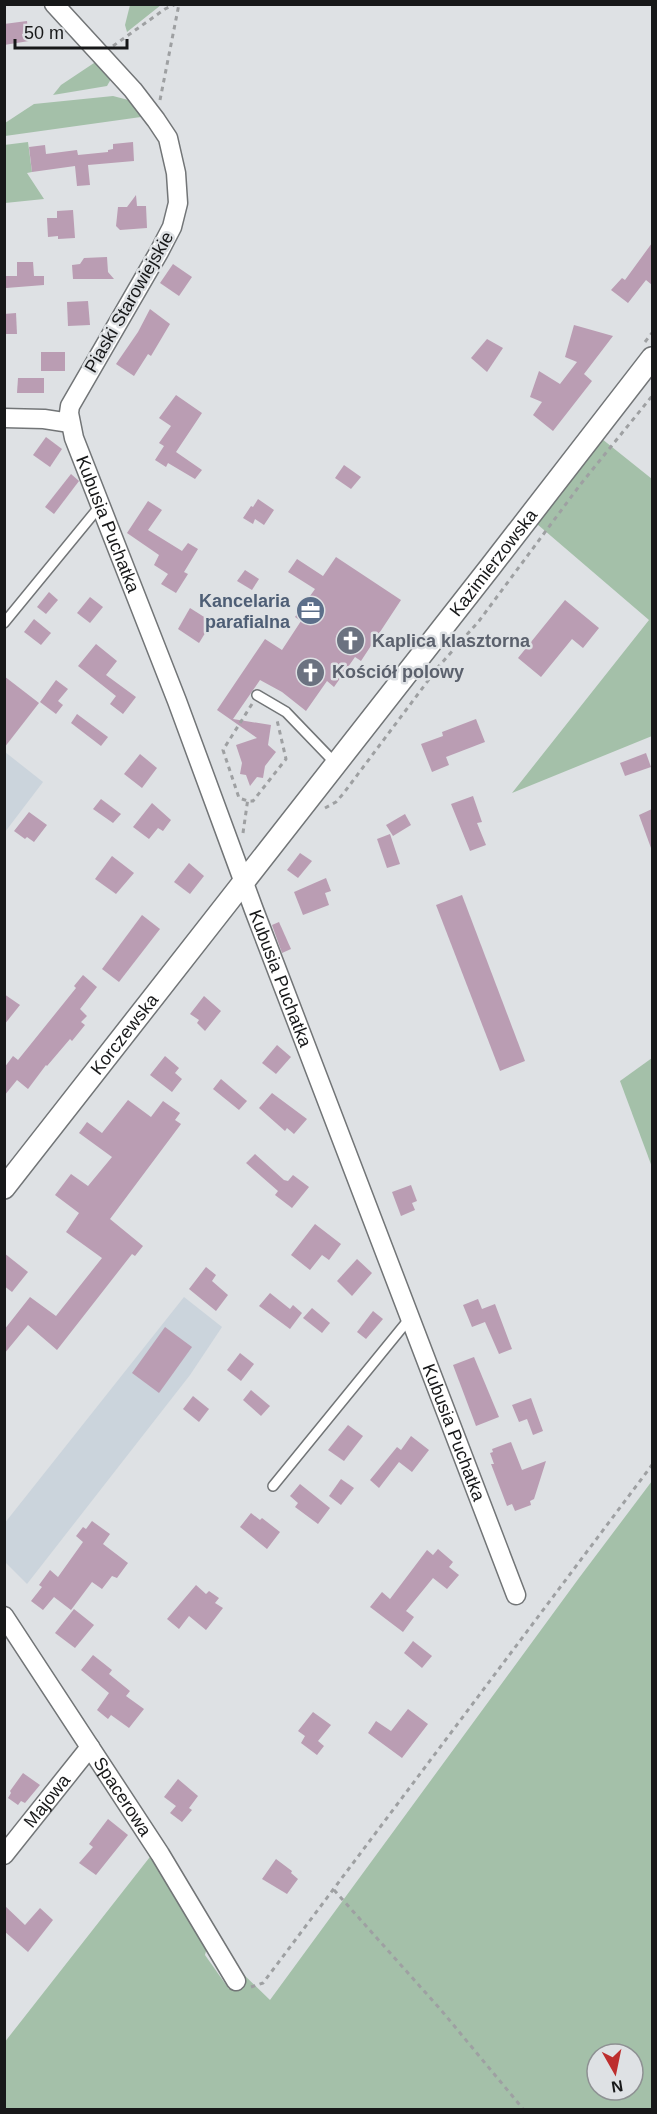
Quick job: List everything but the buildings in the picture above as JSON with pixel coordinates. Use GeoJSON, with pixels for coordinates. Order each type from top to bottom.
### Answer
{"type":"FeatureCollection","features":[{"type":"Feature","properties":{"kind":"street","name":"Piaski Starowiejskie"},"geometry":{"type":"LineString","coordinates":[[54,4],[100,52],[168,138],[176,173],[178,203],[172,227],[70,406],[70,423]]}},
{"type":"Feature","properties":{"kind":"street","name":"Kazimierzowska"},"geometry":{"type":"LineString","coordinates":[[245,881],[652,358]]}},
{"type":"Feature","properties":{"kind":"street"},"geometry":{"type":"LineString","coordinates":[[4,418],[44,419],[70,423]]}},
{"type":"Feature","properties":{"kind":"street","name":"Kubusia Puchatka"},"geometry":{"type":"LineString","coordinates":[[70,423],[516,1595]]}},
{"type":"Feature","properties":{"kind":"street","name":"Korczewska"},"geometry":{"type":"LineString","coordinates":[[4,1188],[245,881]]}},
{"type":"Feature","properties":{"kind":"street","name":"Spacerowa"},"geometry":{"type":"LineString","coordinates":[[4,1616],[160,1854],[236,1981]]}},
{"type":"Feature","properties":{"kind":"street","name":"Majowa"},"geometry":{"type":"LineString","coordinates":[[4,1855],[90,1747]]}},
{"type":"Feature","properties":{"kind":"lane"},"geometry":{"type":"LineString","coordinates":[[4,623],[100,506]]}},
{"type":"Feature","properties":{"kind":"lane"},"geometry":{"type":"LineString","coordinates":[[257,695],[286,712],[337,765]]}},
{"type":"Feature","properties":{"kind":"lane"},"geometry":{"type":"LineString","coordinates":[[273,1486],[410,1318]]}},
{"type":"Feature","properties":{"kind":"path"},"geometry":{"type":"LineString","coordinates":[[100,52],[112,47],[165,9],[178,4]]}},
{"type":"Feature","properties":{"kind":"path"},"geometry":{"type":"LineString","coordinates":[[156,120],[178,4]]}},
{"type":"Feature","properties":{"kind":"path"},"geometry":{"type":"LineString","coordinates":[[321,810],[336,802],[439,666],[479,621],[580,485],[652,396]]}},
{"type":"Feature","properties":{"kind":"path"},"geometry":{"type":"LineString","coordinates":[[257,695],[223,750],[239,798],[253,801],[286,759],[274,706]]}},
{"type":"Feature","properties":{"kind":"path"},"geometry":{"type":"LineString","coordinates":[[240,840],[243,836],[248,800]]}},
{"type":"Feature","properties":{"kind":"path"},"geometry":{"type":"LineString","coordinates":[[263,1983],[652,1465]]}},
{"type":"Feature","properties":{"kind":"path"},"geometry":{"type":"LineString","coordinates":[[334,1890],[441,2010],[524,2109]]}},
{"type":"Feature","properties":{"kind":"shaded area"},"geometry":{"type":"Polygon","coordinates":[[[5,752],[43,782],[4,832],[5,752]]]}},
{"type":"Feature","properties":{"kind":"shaded area"},"geometry":{"type":"Polygon","coordinates":[[[184,1297],[222,1327],[190,1375],[27,1584],[5,1562],[4,1524],[184,1297]]]}},
{"type":"Feature","properties":{"kind":"green space"},"geometry":{"type":"Polygon","coordinates":[[[130,4],[161,5],[127,32],[125,25],[130,4]]]}},
{"type":"Feature","properties":{"kind":"green space"},"geometry":{"type":"Polygon","coordinates":[[[100,62],[111,79],[107,86],[53,95],[61,85],[94,63],[100,62]]]}},
{"type":"Feature","properties":{"kind":"green space"},"geometry":{"type":"Polygon","coordinates":[[[113,96],[136,102],[143,114],[141,117],[5,136],[5,123],[34,104],[113,96]]]}},
{"type":"Feature","properties":{"kind":"green space"},"geometry":{"type":"Polygon","coordinates":[[[28,142],[32,172],[27,173],[44,199],[5,203],[4,145],[28,142]]]}},
{"type":"Feature","properties":{"kind":"green space"},"geometry":{"type":"Polygon","coordinates":[[[602,439],[652,479],[652,736],[512,793],[649,620],[537,524],[602,439]]]}},
{"type":"Feature","properties":{"kind":"green space"},"geometry":{"type":"Polygon","coordinates":[[[652,1058],[652,1167],[620,1081],[652,1058]]]}},
{"type":"Feature","properties":{"kind":"green space"},"geometry":{"type":"Polygon","coordinates":[[[652,1481],[652,2109],[5,2109],[4,2043],[153,1853],[208,1943],[205,1955],[229,1989],[242,1973],[270,2000],[652,1481]]]}},
{"type":"Feature","properties":{"kind":"place","name":"Kancelaria parafialna"},"geometry":{"type":"Point","coordinates":[311,611]}},
{"type":"Feature","properties":{"kind":"place","name":"Kaplica klasztorna"},"geometry":{"type":"Point","coordinates":[351,641]}},
{"type":"Feature","properties":{"kind":"place","name":"Kościół polowy"},"geometry":{"type":"Point","coordinates":[311,672]}}]}
